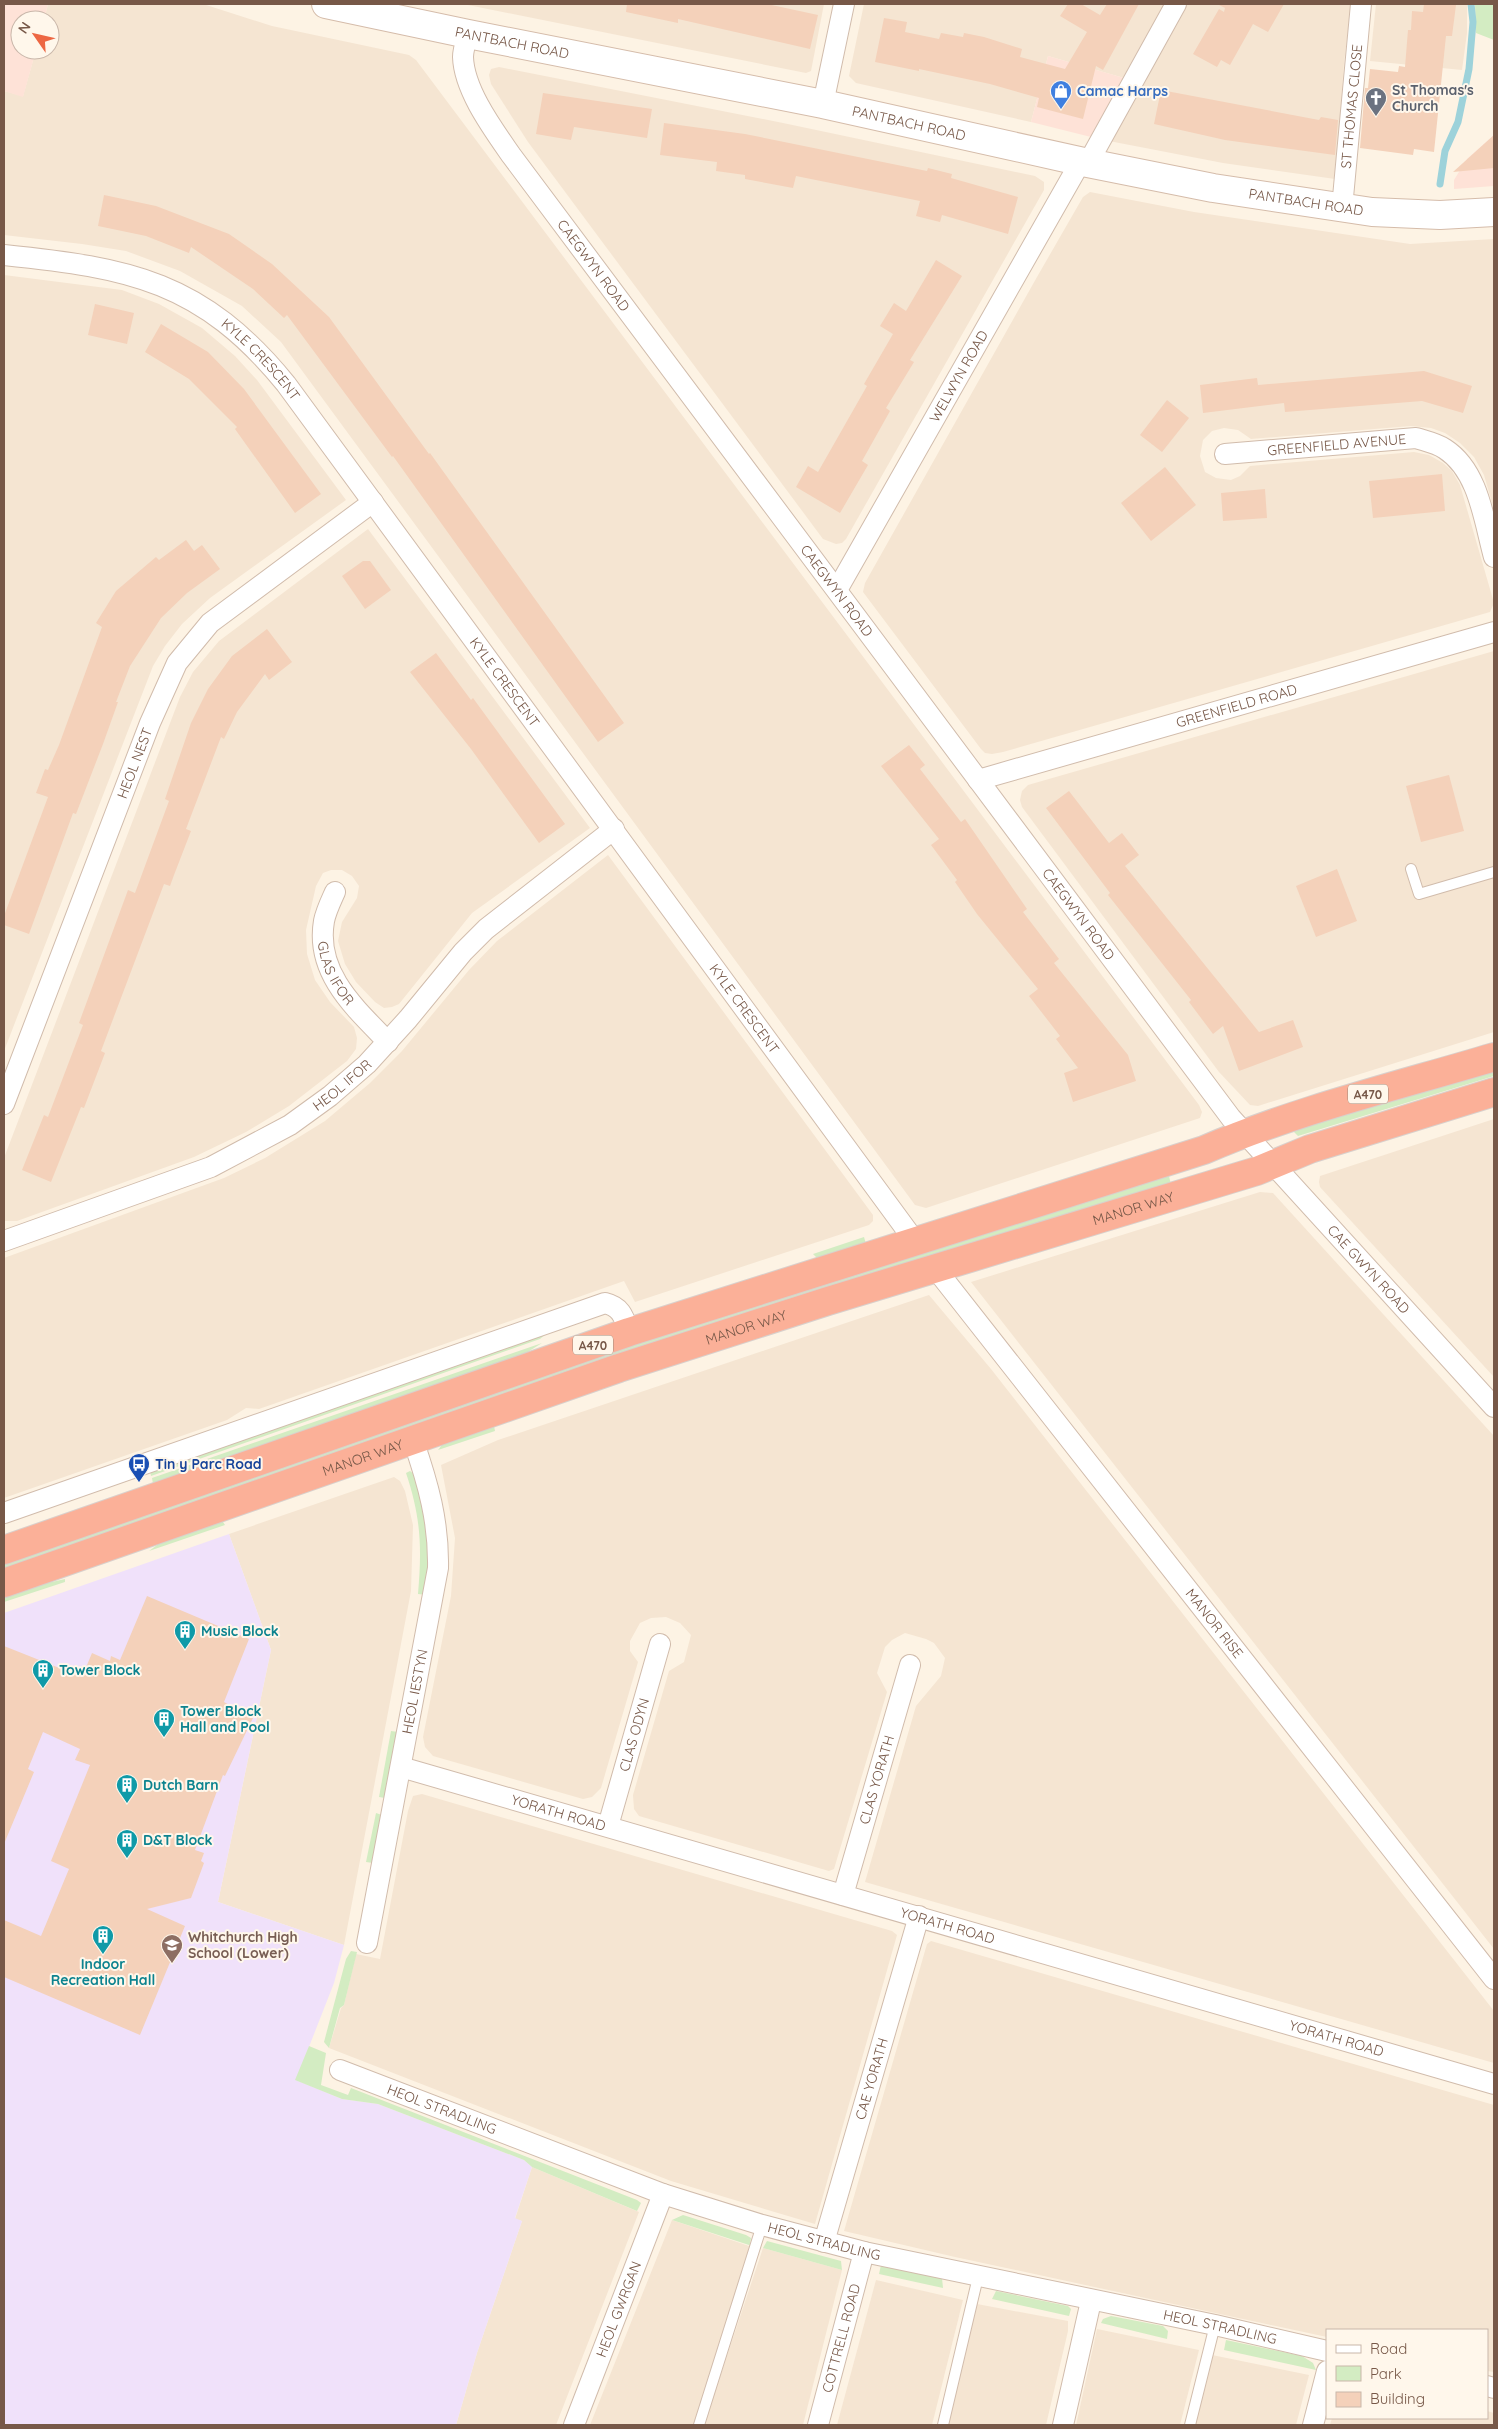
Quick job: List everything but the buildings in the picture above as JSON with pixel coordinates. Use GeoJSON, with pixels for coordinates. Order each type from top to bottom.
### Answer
{"type":"FeatureCollection","features":[{"type":"Feature","properties":{"kind":"highway","name":"A470"},"geometry":{"type":"LineString","coordinates":[[4,1550],[630,1332],[914,1240],[1204,1150],[1243,1133],[1494,1058]]}},
{"type":"Feature","properties":{"kind":"highway","name":"MANOR WAY"},"geometry":{"type":"LineString","coordinates":[[4,1583],[628,1365],[935,1268],[1272,1166],[1310,1149],[1494,1092]]}},
{"type":"Feature","properties":{"kind":"street","name":"PANTBACH ROAD"},"geometry":{"type":"LineString","coordinates":[[326,4],[823,104],[1084,162],[1213,188],[1372,212],[1440,215],[1494,212]]}},
{"type":"Feature","properties":{"kind":"street"},"geometry":{"type":"LineString","coordinates":[[823,104],[844,4]]}},
{"type":"Feature","properties":{"kind":"street","name":"WELWYN ROAD"},"geometry":{"type":"LineString","coordinates":[[837,590],[1176,4]]}},
{"type":"Feature","properties":{"kind":"street","name":"ST THOMAS CLOSE"},"geometry":{"type":"LineString","coordinates":[[1342,208],[1361,4]]}},
{"type":"Feature","properties":{"kind":"street","name":"CAEGWYN ROAD"},"geometry":{"type":"LineString","coordinates":[[468,34],[463,57],[465,71],[474,95],[488,121],[1243,1133]]}},
{"type":"Feature","properties":{"kind":"street","name":"KYLE CRESCENT"},"geometry":{"type":"LineString","coordinates":[[4,256],[76,263],[133,275],[162,285],[215,314],[253,345],[269,363],[373,502],[481,652],[614,829],[914,1240]]}},
{"type":"Feature","properties":{"kind":"street","name":"GREENFIELD AVENUE"},"geometry":{"type":"LineString","coordinates":[[1225,454],[1416,438],[1430,442],[1444,448],[1464,467],[1476,494],[1494,557]]}},
{"type":"Feature","properties":{"kind":"street","name":"HEOL NEST"},"geometry":{"type":"LineString","coordinates":[[4,1104],[150,723],[177,663],[210,623],[373,502]]}},
{"type":"Feature","properties":{"kind":"street","name":"GREENFIELD ROAD"},"geometry":{"type":"LineString","coordinates":[[978,780],[1494,632]]}},
{"type":"Feature","properties":{"kind":"street","name":"HEOL IFOR"},"geometry":{"type":"LineString","coordinates":[[4,1241],[211,1167],[290,1125],[330,1096],[388,1042],[463,952],[486,929],[614,829]]}},
{"type":"Feature","properties":{"kind":"street","name":"GLAS IFOR"},"geometry":{"type":"LineString","coordinates":[[335,892],[324,919],[322,942],[328,968],[340,990],[388,1042]]}},
{"type":"Feature","properties":{"kind":"street","name":"CAE GWYN ROAD"},"geometry":{"type":"LineString","coordinates":[[1243,1133],[1494,1407]]}},
{"type":"Feature","properties":{"kind":"street","name":"MANOR RISE"},"geometry":{"type":"LineString","coordinates":[[935,1268],[1494,1979]]}},
{"type":"Feature","properties":{"kind":"street"},"geometry":{"type":"LineString","coordinates":[[4,1513],[606,1304],[615,1305],[621,1311],[630,1332]]}},
{"type":"Feature","properties":{"kind":"street","name":"HEOL IESTYN"},"geometry":{"type":"LineString","coordinates":[[367,1943],[438,1568],[438,1541],[433,1500],[413,1440]]}},
{"type":"Feature","properties":{"kind":"street","name":"CLAS ODYN"},"geometry":{"type":"LineString","coordinates":[[608,1826],[660,1644]]}},
{"type":"Feature","properties":{"kind":"street","name":"CLAS YORATH"},"geometry":{"type":"LineString","coordinates":[[843,1895],[910,1665]]}},
{"type":"Feature","properties":{"kind":"street","name":"YORATH ROAD"},"geometry":{"type":"LineString","coordinates":[[401,1766],[1494,2084]]}},
{"type":"Feature","properties":{"kind":"street","name":"CAE YORATH"},"geometry":{"type":"LineString","coordinates":[[824,2242],[919,1916]]}},
{"type":"Feature","properties":{"kind":"street","name":"HEOL STRADLING"},"geometry":{"type":"LineString","coordinates":[[340,2070],[663,2194],[762,2225],[864,2252],[1215,2326],[1326,2352]]}},
{"type":"Feature","properties":{"kind":"street","name":"HEOL GWRGAN"},"geometry":{"type":"LineString","coordinates":[[574,2425],[663,2194]]}},
{"type":"Feature","properties":{"kind":"street","name":"COTTRELL ROAD"},"geometry":{"type":"LineString","coordinates":[[818,2425],[864,2252]]}},
{"type":"Feature","properties":{"kind":"street"},"geometry":{"type":"LineString","coordinates":[[1063,2425],[1091,2301]]}},
{"type":"Feature","properties":{"kind":"street"},"geometry":{"type":"LineString","coordinates":[[1313,2425],[1326,2375]]}},
{"type":"Feature","properties":{"kind":"lane"},"geometry":{"type":"LineString","coordinates":[[1412,870],[1419,894],[1494,872]]}},
{"type":"Feature","properties":{"kind":"lane"},"geometry":{"type":"LineString","coordinates":[[699,2425],[762,2225]]}},
{"type":"Feature","properties":{"kind":"lane"},"geometry":{"type":"LineString","coordinates":[[943,2425],[978,2277]]}},
{"type":"Feature","properties":{"kind":"lane"},"geometry":{"type":"LineString","coordinates":[[1190,2425],[1215,2326]]}},
{"type":"Feature","properties":{"kind":"shaded area"},"geometry":{"type":"Polygon","coordinates":[[[4,4],[48,4],[46,10],[10,10],[10,60],[33,60],[23,97],[4,91],[4,4]]]}},
{"type":"Feature","properties":{"kind":"shaded area"},"geometry":{"type":"Polygon","coordinates":[[[48,4],[203,4],[272,26],[409,55],[416,60],[1199,1105],[1202,1112],[1200,1118],[926,1208],[915,1205],[281,342],[242,306],[180,271],[126,251],[4,235],[4,91],[23,96],[33,60],[60,60],[60,10],[46,10],[48,4]]]}},
{"type":"Feature","properties":{"kind":"shaded area"},"geometry":{"type":"Polygon","coordinates":[[[463,4],[824,4],[811,71],[806,73],[463,4]]]}},
{"type":"Feature","properties":{"kind":"shaded area"},"geometry":{"type":"Polygon","coordinates":[[[864,4],[1165,4],[1124,78],[1048,56],[1031,122],[856,83],[849,76],[864,4]]]}},
{"type":"Feature","properties":{"kind":"shaded area"},"geometry":{"type":"Polygon","coordinates":[[[1185,4],[1351,4],[1344,63],[1335,179],[1223,163],[1109,141],[1185,4]]]}},
{"type":"Feature","properties":{"kind":"shaded area"},"geometry":{"type":"Polygon","coordinates":[[[1376,4],[1467,4],[1467,33],[1462,70],[1370,61],[1376,4]]]}},
{"type":"Feature","properties":{"kind":"shaded area"},"geometry":{"type":"Polygon","coordinates":[[[1048,56],[1124,78],[1091,137],[1031,122],[1048,56]]]}},
{"type":"Feature","properties":{"kind":"shaded area"},"geometry":{"type":"Polygon","coordinates":[[[499,67],[783,123],[1035,176],[1044,182],[1044,190],[842,543],[836,544],[823,539],[528,142],[491,84],[489,75],[491,69],[499,67]]]}},
{"type":"Feature","properties":{"kind":"shaded area"},"geometry":{"type":"Polygon","coordinates":[[[1494,135],[1494,186],[1454,189],[1454,180],[1467,159],[1494,135]]]}},
{"type":"Feature","properties":{"kind":"shaded area"},"geometry":{"type":"Polygon","coordinates":[[[1090,192],[1194,212],[1410,244],[1494,239],[1494,510],[1484,475],[1474,457],[1460,443],[1445,433],[1431,428],[1411,426],[1251,439],[1238,430],[1224,428],[1212,431],[1203,440],[1200,456],[1205,472],[1216,478],[1231,480],[1240,476],[1250,466],[1414,452],[1429,455],[1452,471],[1460,485],[1494,603],[1490,612],[1003,752],[992,754],[985,753],[981,749],[863,592],[865,583],[1037,277],[1083,197],[1090,192]]]}},
{"type":"Feature","properties":{"kind":"shaded area"},"geometry":{"type":"Polygon","coordinates":[[[4,275],[122,290],[159,304],[202,328],[235,356],[257,380],[346,500],[210,598],[182,624],[165,646],[153,666],[4,1051],[4,275]]]}},
{"type":"Feature","properties":{"kind":"shaded area"},"geometry":{"type":"Polygon","coordinates":[[[368,529],[590,828],[472,913],[399,1004],[392,1007],[384,1008],[375,1002],[356,982],[345,964],[338,941],[342,922],[357,898],[359,886],[352,876],[342,870],[331,870],[323,873],[316,886],[306,930],[307,954],[315,980],[330,1002],[354,1027],[357,1038],[356,1049],[347,1061],[289,1106],[246,1132],[194,1157],[17,1221],[4,1221],[4,1158],[180,697],[193,672],[219,641],[368,529]]]}},
{"type":"Feature","properties":{"kind":"shaded area"},"geometry":{"type":"Polygon","coordinates":[[[1494,651],[1494,1032],[1258,1106],[1250,1105],[1219,1072],[1022,807],[1020,800],[1022,791],[1028,785],[1494,651]]]}},
{"type":"Feature","properties":{"kind":"shaded area"},"geometry":{"type":"Polygon","coordinates":[[[608,855],[873,1215],[873,1221],[869,1225],[635,1302],[624,1281],[259,1409],[246,1408],[227,1420],[4,1498],[4,1258],[224,1178],[265,1158],[325,1121],[370,1083],[402,1051],[469,970],[497,941],[608,855]]]}},
{"type":"Feature","properties":{"kind":"shaded area"},"geometry":{"type":"Polygon","coordinates":[[[1494,1119],[1494,1377],[1320,1187],[1319,1182],[1320,1176],[1494,1119]]]}},
{"type":"Feature","properties":{"kind":"shaded area"},"geometry":{"type":"Polygon","coordinates":[[[1260,1192],[1273,1193],[1494,1436],[1494,1949],[971,1282],[1260,1192]]]}},
{"type":"Feature","properties":{"kind":"shaded area"},"geometry":{"type":"Polygon","coordinates":[[[929,1295],[991,1369],[1494,2011],[1494,2063],[865,1882],[916,1706],[941,1676],[945,1658],[934,1643],[926,1639],[905,1633],[892,1640],[885,1647],[877,1673],[887,1692],[834,1869],[829,1871],[639,1816],[634,1809],[633,1795],[669,1671],[684,1662],[691,1635],[680,1623],[666,1617],[651,1618],[640,1623],[630,1641],[630,1651],[638,1662],[601,1788],[592,1797],[583,1799],[433,1756],[425,1747],[423,1737],[451,1596],[455,1538],[441,1465],[498,1440],[929,1295]]]}},
{"type":"Feature","properties":{"kind":"shaded area"},"geometry":{"type":"Polygon","coordinates":[[[394,1477],[400,1481],[405,1491],[413,1525],[411,1591],[344,1945],[218,1902],[271,1650],[229,1534],[394,1477]]]}},
{"type":"Feature","properties":{"kind":"shaded area","name":"Whitchurch High School (Lower)"},"geometry":{"type":"Polygon","coordinates":[[[229,1534],[271,1650],[218,1902],[344,1945],[334,1983],[296,2080],[342,2099],[378,2104],[524,2160],[532,2167],[515,2218],[522,2221],[477,2353],[456,2425],[4,2425],[4,1613],[229,1534]]]}},
{"type":"Feature","properties":{"kind":"shaded area"},"geometry":{"type":"Polygon","coordinates":[[[422,1794],[892,1931],[897,1935],[815,2224],[671,2181],[329,2048],[341,2008],[344,2005],[356,1954],[380,1959],[408,1811],[413,1796],[422,1794]]]}},
{"type":"Feature","properties":{"kind":"shaded area"},"geometry":{"type":"Polygon","coordinates":[[[931,1941],[1494,2105],[1494,2372],[1488,2371],[1488,2329],[1326,2329],[1326,2337],[955,2257],[844,2231],[927,1944],[931,1941]]]}},
{"type":"Feature","properties":{"kind":"shaded area"},"geometry":{"type":"Polygon","coordinates":[[[532,2167],[639,2212],[556,2425],[456,2425],[477,2353],[522,2221],[515,2219],[532,2167]]]}},
{"type":"Feature","properties":{"kind":"shaded area"},"geometry":{"type":"Polygon","coordinates":[[[672,2220],[749,2246],[694,2425],[590,2425],[672,2220]]]}},
{"type":"Feature","properties":{"kind":"shaded area"},"geometry":{"type":"Polygon","coordinates":[[[763,2248],[842,2270],[803,2425],[704,2425],[763,2248]]]}},
{"type":"Feature","properties":{"kind":"shaded area"},"geometry":{"type":"Polygon","coordinates":[[[876,2280],[963,2300],[932,2425],[837,2425],[876,2280]]]}},
{"type":"Feature","properties":{"kind":"shaded area"},"geometry":{"type":"Polygon","coordinates":[[[977,2304],[1068,2321],[1068,2331],[1046,2425],[948,2425],[977,2304]]]}},
{"type":"Feature","properties":{"kind":"shaded area"},"geometry":{"type":"Polygon","coordinates":[[[1097,2329],[1199,2350],[1180,2425],[1076,2425],[1097,2329]]]}},
{"type":"Feature","properties":{"kind":"shaded area"},"geometry":{"type":"Polygon","coordinates":[[[1212,2355],[1309,2375],[1296,2425],[1195,2425],[1212,2355]]]}},
{"type":"Feature","properties":{"kind":"shaded area"},"geometry":{"type":"Polygon","coordinates":[[[1488,2411],[1494,2413],[1494,2425],[1330,2425],[1332,2419],[1488,2419],[1488,2411]]]}},
{"type":"Feature","properties":{"kind":"green space"},"geometry":{"type":"Polygon","coordinates":[[[1475,4],[1494,4],[1494,40],[1476,33],[1475,4]]]}},
{"type":"Feature","properties":{"kind":"green space"},"geometry":{"type":"Polygon","coordinates":[[[1494,1069],[1494,1076],[1298,1136],[1294,1132],[1295,1129],[1494,1069]]]}},
{"type":"Feature","properties":{"kind":"green space"},"geometry":{"type":"Polygon","coordinates":[[[1169,1176],[1171,1185],[4,1570],[4,1563],[667,1332],[1169,1176]]]}},
{"type":"Feature","properties":{"kind":"green space"},"geometry":{"type":"Polygon","coordinates":[[[864,1237],[866,1244],[819,1260],[813,1254],[864,1237]]]}},
{"type":"Feature","properties":{"kind":"green space"},"geometry":{"type":"Polygon","coordinates":[[[552,1329],[540,1339],[151,1476],[150,1471],[552,1329]]]}},
{"type":"Feature","properties":{"kind":"green space"},"geometry":{"type":"Polygon","coordinates":[[[542,1343],[515,1360],[153,1484],[152,1478],[542,1343]]]}},
{"type":"Feature","properties":{"kind":"green space"},"geometry":{"type":"Polygon","coordinates":[[[494,1426],[495,1431],[438,1450],[446,1440],[494,1426]]]}},
{"type":"Feature","properties":{"kind":"green space"},"geometry":{"type":"Polygon","coordinates":[[[410,1471],[415,1475],[427,1515],[429,1563],[427,1595],[418,1594],[420,1547],[415,1504],[406,1473],[410,1471]]]}},
{"type":"Feature","properties":{"kind":"green space"},"geometry":{"type":"Polygon","coordinates":[[[217,1520],[225,1525],[149,1551],[164,1540],[217,1520]]]}},
{"type":"Feature","properties":{"kind":"green space"},"geometry":{"type":"Polygon","coordinates":[[[65,1579],[65,1582],[4,1602],[4,1595],[65,1579]]]}},
{"type":"Feature","properties":{"kind":"green space"},"geometry":{"type":"Polygon","coordinates":[[[391,1731],[398,1732],[385,1798],[379,1797],[391,1731]]]}},
{"type":"Feature","properties":{"kind":"green space"},"geometry":{"type":"Polygon","coordinates":[[[376,1813],[382,1815],[373,1863],[366,1862],[376,1813]]]}},
{"type":"Feature","properties":{"kind":"green space"},"geometry":{"type":"Polygon","coordinates":[[[351,1951],[357,1952],[344,2005],[340,2008],[329,2048],[324,2042],[346,1959],[351,1951]]]}},
{"type":"Feature","properties":{"kind":"green space"},"geometry":{"type":"Polygon","coordinates":[[[309,2046],[326,2053],[321,2085],[348,2095],[351,2088],[641,2203],[637,2211],[532,2167],[524,2160],[378,2104],[342,2099],[295,2080],[309,2046]]]}},
{"type":"Feature","properties":{"kind":"green space"},"geometry":{"type":"Polygon","coordinates":[[[683,2215],[746,2235],[751,2238],[749,2248],[749,2245],[672,2220],[683,2215]]]}},
{"type":"Feature","properties":{"kind":"green space"},"geometry":{"type":"Polygon","coordinates":[[[767,2241],[841,2261],[842,2270],[763,2248],[767,2241]]]}},
{"type":"Feature","properties":{"kind":"green space"},"geometry":{"type":"Polygon","coordinates":[[[881,2265],[942,2278],[943,2288],[879,2274],[881,2265]]]}},
{"type":"Feature","properties":{"kind":"green space"},"geometry":{"type":"Polygon","coordinates":[[[996,2291],[1068,2306],[1071,2309],[1069,2316],[992,2299],[996,2291]]]}},
{"type":"Feature","properties":{"kind":"green space"},"geometry":{"type":"Polygon","coordinates":[[[1111,2316],[1163,2326],[1168,2331],[1167,2339],[1101,2323],[1103,2319],[1111,2316]]]}},
{"type":"Feature","properties":{"kind":"green space"},"geometry":{"type":"Polygon","coordinates":[[[1226,2340],[1302,2356],[1313,2363],[1316,2370],[1224,2350],[1226,2340]]]}},
{"type":"Feature","properties":{"kind":"waterway"},"geometry":{"type":"LineString","coordinates":[[1440,184],[1445,151],[1458,122],[1469,69],[1473,22],[1471,4]]}},
{"type":"Feature","properties":{"kind":"place","name":"Camac Harps"},"geometry":{"type":"Point","coordinates":[1061,110]}},
{"type":"Feature","properties":{"kind":"place","name":"St Thomas's Church"},"geometry":{"type":"Point","coordinates":[1376,117]}},
{"type":"Feature","properties":{"kind":"place","name":"Tin y Parc Road"},"geometry":{"type":"Point","coordinates":[139,1483]}},
{"type":"Feature","properties":{"kind":"place","name":"Music Block"},"geometry":{"type":"Point","coordinates":[185,1650]}},
{"type":"Feature","properties":{"kind":"place","name":"Tower Block"},"geometry":{"type":"Point","coordinates":[43,1689]}},
{"type":"Feature","properties":{"kind":"place","name":"Tower Block Hall and Pool"},"geometry":{"type":"Point","coordinates":[164,1738]}},
{"type":"Feature","properties":{"kind":"place","name":"Dutch Barn"},"geometry":{"type":"Point","coordinates":[127,1804]}},
{"type":"Feature","properties":{"kind":"place","name":"D&T Block"},"geometry":{"type":"Point","coordinates":[127,1859]}},
{"type":"Feature","properties":{"kind":"place","name":"Indoor Recreation Hall"},"geometry":{"type":"Point","coordinates":[103,1955]}},
{"type":"Feature","properties":{"kind":"place","name":"Whitchurch High School (Lower)"},"geometry":{"type":"Point","coordinates":[172,1964]}}]}
